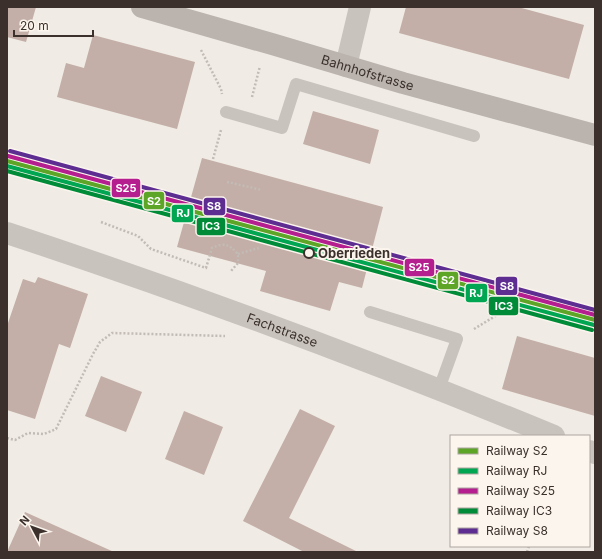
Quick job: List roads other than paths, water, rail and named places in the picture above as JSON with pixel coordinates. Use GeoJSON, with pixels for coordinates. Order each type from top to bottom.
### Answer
{"type":"FeatureCollection","features":[{"type":"Feature","properties":{"kind":"street","name":"Bahnhofstrasse"},"geometry":{"type":"LineString","coordinates":[[142,7],[403,83],[595,135]]}},
{"type":"Feature","properties":{"kind":"street"},"geometry":{"type":"LineString","coordinates":[[346,66],[360,7]]}},
{"type":"Feature","properties":{"kind":"street","name":"Fachstrasse"},"geometry":{"type":"LineString","coordinates":[[7,233],[96,262],[259,321],[439,389],[552,435]]}},
{"type":"Feature","properties":{"kind":"lane"},"geometry":{"type":"LineString","coordinates":[[226,112],[282,128],[296,84],[474,136]]}},
{"type":"Feature","properties":{"kind":"lane"},"geometry":{"type":"LineString","coordinates":[[370,312],[457,339],[439,389]]}},
{"type":"Feature","properties":{"kind":"rail line","name":"S8"},"geometry":{"type":"LineString","coordinates":[[10,151],[595,310]]}},
{"type":"Feature","properties":{"kind":"rail line","name":"S25"},"geometry":{"type":"LineString","coordinates":[[8,156],[595,315]]}},
{"type":"Feature","properties":{"kind":"rail line","name":"S2"},"geometry":{"type":"LineString","coordinates":[[7,161],[595,320]]}},
{"type":"Feature","properties":{"kind":"rail line","name":"RJ"},"geometry":{"type":"LineString","coordinates":[[7,166],[594,325]]}},
{"type":"Feature","properties":{"kind":"rail line","name":"IC3"},"geometry":{"type":"LineString","coordinates":[[7,171],[592,330]]}},
{"type":"Feature","properties":{"kind":"place","name":"Oberrieden"},"geometry":{"type":"Point","coordinates":[309,253]}}]}
